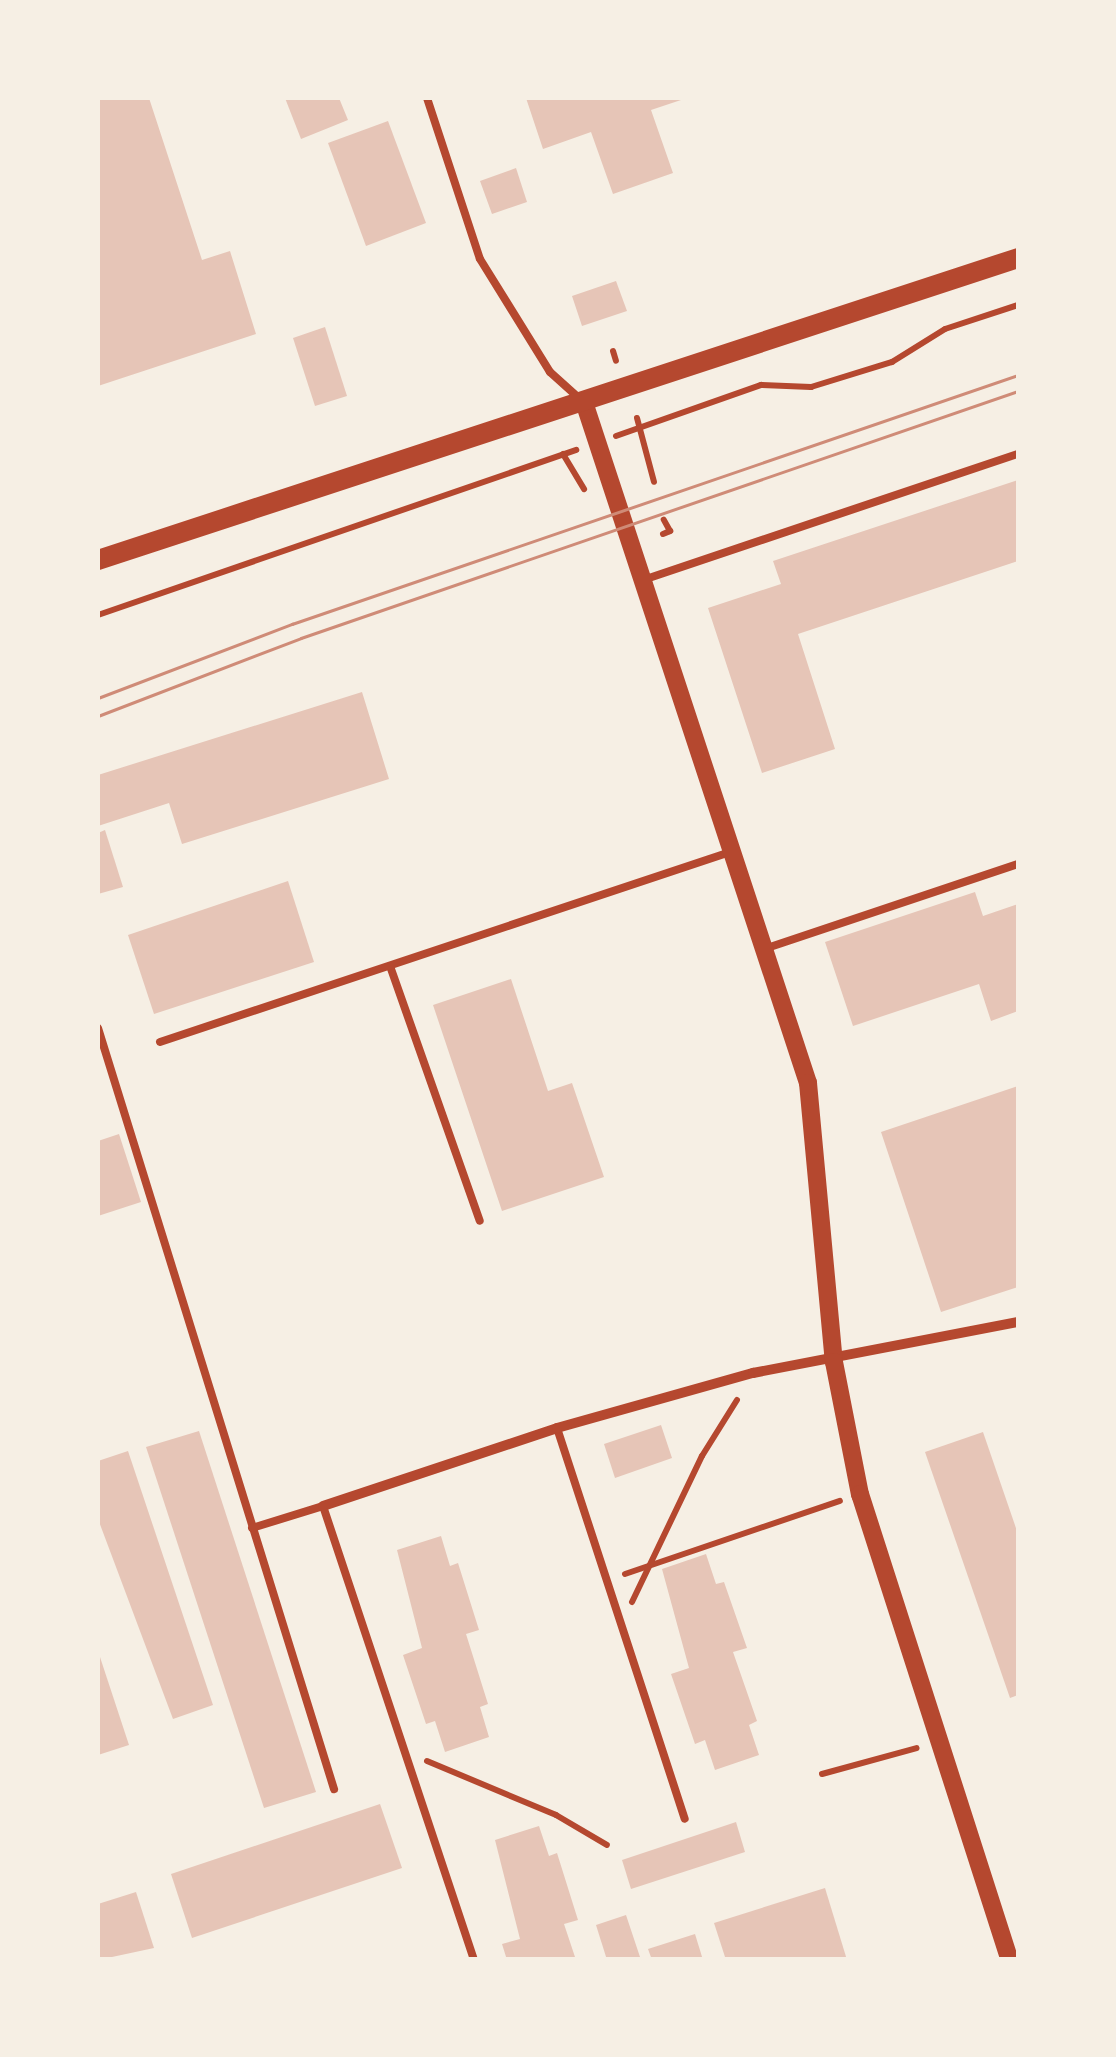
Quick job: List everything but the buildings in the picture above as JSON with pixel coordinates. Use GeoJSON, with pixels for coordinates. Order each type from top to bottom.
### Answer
{"type":"FeatureCollection","features":[{"type":"Feature","properties":{"kind":"main road"},"geometry":{"type":"LineString","coordinates":[[98,560],[1018,258]]}},
{"type":"Feature","properties":{"kind":"street"},"geometry":{"type":"LineString","coordinates":[[584,402],[808,1083],[834,1362],[860,1494],[1010,1960]]}},
{"type":"Feature","properties":{"kind":"street"},"geometry":{"type":"LineString","coordinates":[[323,1506],[557,1428],[753,1374],[834,1362],[1018,1322]]}},
{"type":"Feature","properties":{"kind":"lane"},"geometry":{"type":"LineString","coordinates":[[427,98],[480,259],[550,372],[584,402]]}},
{"type":"Feature","properties":{"kind":"lane"},"geometry":{"type":"LineString","coordinates":[[643,580],[1018,454]]}},
{"type":"Feature","properties":{"kind":"lane"},"geometry":{"type":"LineString","coordinates":[[160,1042],[733,851]]}},
{"type":"Feature","properties":{"kind":"lane"},"geometry":{"type":"LineString","coordinates":[[765,948],[1018,864]]}},
{"type":"Feature","properties":{"kind":"lane"},"geometry":{"type":"LineString","coordinates":[[390,966],[480,1222]]}},
{"type":"Feature","properties":{"kind":"lane"},"geometry":{"type":"LineString","coordinates":[[98,1028],[334,1789]]}},
{"type":"Feature","properties":{"kind":"lane"},"geometry":{"type":"LineString","coordinates":[[557,1428],[685,1819]]}},
{"type":"Feature","properties":{"kind":"lane"},"geometry":{"type":"LineString","coordinates":[[252,1528],[323,1506],[474,1960]]}},
{"type":"Feature","properties":{"kind":"path"},"geometry":{"type":"LineString","coordinates":[[626,432],[761,385],[811,387],[892,362],[946,329],[1018,305]]}},
{"type":"Feature","properties":{"kind":"path"},"geometry":{"type":"LineString","coordinates":[[613,351],[616,361]]}},
{"type":"Feature","properties":{"kind":"path"},"geometry":{"type":"LineString","coordinates":[[638,418],[654,482]]}},
{"type":"Feature","properties":{"kind":"path"},"geometry":{"type":"LineString","coordinates":[[98,616],[566,453],[593,503]]}},
{"type":"Feature","properties":{"kind":"path"},"geometry":{"type":"LineString","coordinates":[[664,520],[670,531],[664,534]]}},
{"type":"Feature","properties":{"kind":"path"},"geometry":{"type":"LineString","coordinates":[[621,1624],[702,1456],[753,1374]]}},
{"type":"Feature","properties":{"kind":"path"},"geometry":{"type":"LineString","coordinates":[[607,1580],[860,1494]]}},
{"type":"Feature","properties":{"kind":"path"},"geometry":{"type":"LineString","coordinates":[[822,1774],[940,1741]]}},
{"type":"Feature","properties":{"kind":"path"},"geometry":{"type":"LineString","coordinates":[[405,1752],[556,1815],[607,1844]]}},
{"type":"Feature","properties":{"kind":"tram line"},"geometry":{"type":"LineString","coordinates":[[98,698],[292,624],[1018,375]]}},
{"type":"Feature","properties":{"kind":"tram line"},"geometry":{"type":"LineString","coordinates":[[98,716],[301,638],[1018,391]]}}]}
